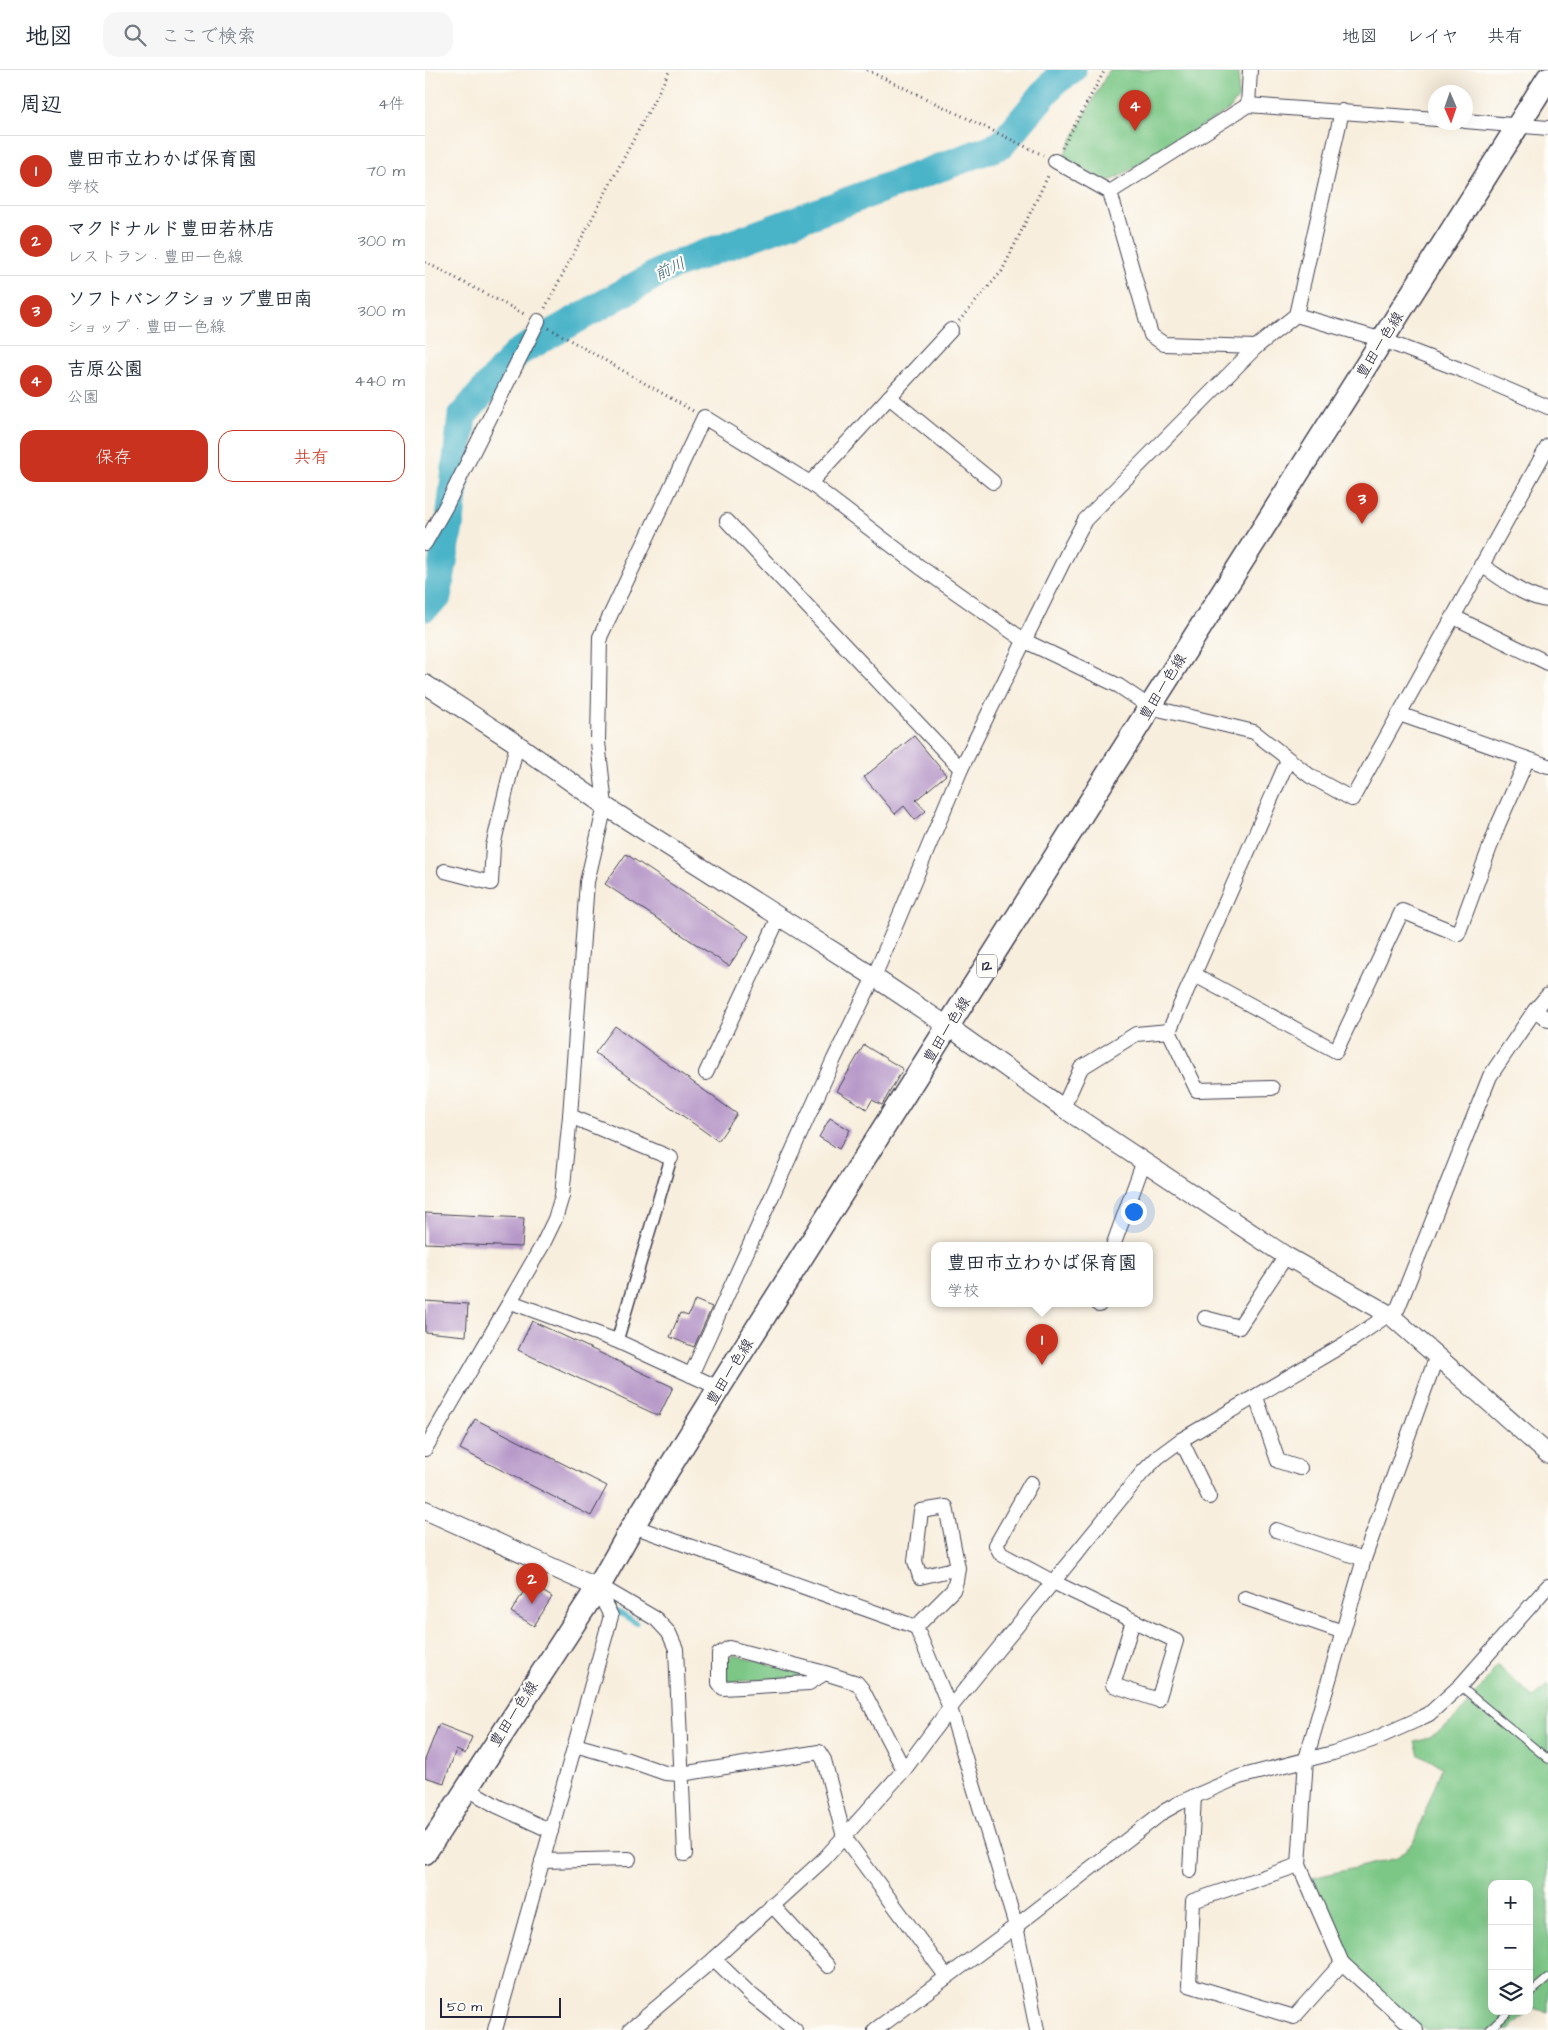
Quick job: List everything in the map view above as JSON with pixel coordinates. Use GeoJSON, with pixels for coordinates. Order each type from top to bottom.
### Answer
{"type":"FeatureCollection","features":[{"type":"Feature","properties":{"kind":"main road","name":"豊田一色線"},"geometry":{"type":"LineString","coordinates":[[425,1853],[597,1586],[719,1388],[1548,78]]}},
{"type":"Feature","properties":{"kind":"street"},"geometry":{"type":"LineString","coordinates":[[1248,105],[1250,70]]}},
{"type":"Feature","properties":{"kind":"street"},"geometry":{"type":"LineString","coordinates":[[1110,192],[1248,105],[1428,118]]}},
{"type":"Feature","properties":{"kind":"street"},"geometry":{"type":"LineString","coordinates":[[691,1375],[834,1059],[874,976],[961,769],[1085,520],[1256,347],[1296,315],[1342,111]]}},
{"type":"Feature","properties":{"kind":"street"},"geometry":{"type":"LineString","coordinates":[[1473,122],[1548,128]]}},
{"type":"Feature","properties":{"kind":"street"},"geometry":{"type":"LineString","coordinates":[[1055,161],[1110,192],[1151,335],[1164,344],[1256,347]]}},
{"type":"Feature","properties":{"kind":"street"},"geometry":{"type":"LineString","coordinates":[[1296,315],[1383,340],[1548,406]]}},
{"type":"Feature","properties":{"kind":"street"},"geometry":{"type":"LineString","coordinates":[[425,543],[447,504],[538,321]]}},
{"type":"Feature","properties":{"kind":"street"},"geometry":{"type":"LineString","coordinates":[[810,483],[951,330]]}},
{"type":"Feature","properties":{"kind":"street"},"geometry":{"type":"LineString","coordinates":[[889,397],[993,482]]}},
{"type":"Feature","properties":{"kind":"street"},"geometry":{"type":"LineString","coordinates":[[425,1449],[543,1244],[555,1219],[562,1196],[570,1116],[587,882],[605,806],[598,742],[600,636],[703,417],[810,483],[920,567],[1025,641],[1119,686],[1150,707],[1254,732],[1310,776],[1352,799],[1548,446]]}},
{"type":"Feature","properties":{"kind":"street"},"geometry":{"type":"LineString","coordinates":[[727,521],[961,769]]}},
{"type":"Feature","properties":{"kind":"street"},"geometry":{"type":"LineString","coordinates":[[1481,565],[1529,595],[1548,600]]}},
{"type":"Feature","properties":{"kind":"street"},"geometry":{"type":"LineString","coordinates":[[1454,617],[1548,664]]}},
{"type":"Feature","properties":{"kind":"street"},"geometry":{"type":"LineString","coordinates":[[425,684],[517,744],[605,806],[874,976],[949,1026],[1063,1108],[1286,1256],[1390,1315],[1436,1358],[1548,1454]]}},
{"type":"Feature","properties":{"kind":"street"},"geometry":{"type":"LineString","coordinates":[[1399,714],[1548,766]]}},
{"type":"Feature","properties":{"kind":"street"},"geometry":{"type":"LineString","coordinates":[[445,871],[491,883],[493,846],[517,744]]}},
{"type":"Feature","properties":{"kind":"street"},"geometry":{"type":"LineString","coordinates":[[1272,1088],[1197,1090],[1169,1031],[1288,760]]}},
{"type":"Feature","properties":{"kind":"street"},"geometry":{"type":"LineString","coordinates":[[1195,974],[1335,1051],[1401,911],[1458,934],[1498,825],[1527,760]]}},
{"type":"Feature","properties":{"kind":"street"},"geometry":{"type":"LineString","coordinates":[[706,1073],[779,917]]}},
{"type":"Feature","properties":{"kind":"street"},"geometry":{"type":"LineString","coordinates":[[630,2030],[714,1959],[824,1859],[904,1770],[950,1708],[1142,1473],[1159,1457],[1181,1440],[1353,1339],[1398,1308],[1490,1076],[1535,1010],[1548,995]]}},
{"type":"Feature","properties":{"kind":"street"},"geometry":{"type":"LineString","coordinates":[[1535,1010],[1548,1020]]}},
{"type":"Feature","properties":{"kind":"street"},"geometry":{"type":"LineString","coordinates":[[1063,1108],[1081,1068],[1135,1034],[1169,1031]]}},
{"type":"Feature","properties":{"kind":"street"},"geometry":{"type":"LineString","coordinates":[[570,1116],[671,1158],[617,1341]]}},
{"type":"Feature","properties":{"kind":"street"},"geometry":{"type":"LineString","coordinates":[[1114,1242],[1144,1161]]}},
{"type":"Feature","properties":{"kind":"street"},"geometry":{"type":"LineString","coordinates":[[1205,1318],[1239,1327],[1286,1256]]}},
{"type":"Feature","properties":{"kind":"street"},"geometry":{"type":"LineString","coordinates":[[511,1302],[617,1341],[719,1388]]}},
{"type":"Feature","properties":{"kind":"street"},"geometry":{"type":"LineString","coordinates":[[1416,2030],[1342,1963],[1299,1865],[1306,1760],[1364,1559],[1436,1358]]}},
{"type":"Feature","properties":{"kind":"street"},"geometry":{"type":"LineString","coordinates":[[1256,1397],[1278,1461],[1300,1468]]}},
{"type":"Feature","properties":{"kind":"street"},"geometry":{"type":"LineString","coordinates":[[1181,1440],[1209,1497]]}},
{"type":"Feature","properties":{"kind":"street"},"geometry":{"type":"LineString","coordinates":[[1031,1483],[996,1545],[1001,1554],[1053,1582],[1133,1620],[1176,1642],[1158,1700],[1113,1685],[1133,1620]]}},
{"type":"Feature","properties":{"kind":"street"},"geometry":{"type":"LineString","coordinates":[[916,1627],[953,1590],[958,1568],[946,1508],[921,1511],[915,1561],[919,1577],[958,1568]]}},
{"type":"Feature","properties":{"kind":"street"},"geometry":{"type":"LineString","coordinates":[[425,1510],[597,1586],[657,1619],[669,1634],[676,1649],[685,1854]]}},
{"type":"Feature","properties":{"kind":"street"},"geometry":{"type":"LineString","coordinates":[[633,1526],[916,1627],[950,1708],[1016,1926],[1037,2030]]}},
{"type":"Feature","properties":{"kind":"street"},"geometry":{"type":"LineString","coordinates":[[1276,1530],[1364,1559]]}},
{"type":"Feature","properties":{"kind":"street"},"geometry":{"type":"LineString","coordinates":[[495,2030],[611,1616],[597,1586]]}},
{"type":"Feature","properties":{"kind":"street"},"geometry":{"type":"LineString","coordinates":[[875,2030],[1016,1926],[1163,1812],[1194,1796],[1239,1777],[1306,1760],[1372,1740],[1429,1714],[1460,1686],[1548,1586]]}},
{"type":"Feature","properties":{"kind":"street"},"geometry":{"type":"LineString","coordinates":[[1245,1598],[1343,1632]]}},
{"type":"Feature","properties":{"kind":"street"},"geometry":{"type":"LineString","coordinates":[[825,1673],[809,1683],[723,1688],[719,1683],[719,1654],[729,1648],[825,1673],[857,1683],[862,1689],[904,1770]]}},
{"type":"Feature","properties":{"kind":"street"},"geometry":{"type":"LineString","coordinates":[[575,1745],[628,1760],[665,1774],[681,1774],[819,1752],[824,1760],[844,1837],[946,1976]]}},
{"type":"Feature","properties":{"kind":"street"},"geometry":{"type":"LineString","coordinates":[[466,1788],[497,1806],[551,1831]]}},
{"type":"Feature","properties":{"kind":"street"},"geometry":{"type":"LineString","coordinates":[[1190,1871],[1194,1796]]}},
{"type":"Feature","properties":{"kind":"street"},"geometry":{"type":"LineString","coordinates":[[542,1861],[629,1859]]}},
{"type":"Feature","properties":{"kind":"street"},"geometry":{"type":"LineString","coordinates":[[1299,1865],[1193,1901],[1189,1985],[1294,2017],[1342,1963]]}},
{"type":"Feature","properties":{"kind":"street"},"geometry":{"type":"LineString","coordinates":[[772,1905],[828,1966]]}},
{"type":"Feature","properties":{"kind":"street"},"geometry":{"type":"LineString","coordinates":[[714,1959],[749,1993],[795,2030]]}},
{"type":"Feature","properties":{"kind":"lane"},"geometry":{"type":"LineString","coordinates":[[1460,1686],[1548,1760]]}},
{"type":"Feature","properties":{"kind":"lane"},"geometry":{"type":"LineString","coordinates":[[1533,1991],[1548,1978]]}},
{"type":"Feature","properties":{"kind":"lane"},"geometry":{"type":"LineString","coordinates":[[1489,2030],[1506,2015]]}},
{"type":"Feature","properties":{"kind":"path"},"geometry":{"type":"LineString","coordinates":[[538,321],[670,70]]}},
{"type":"Feature","properties":{"kind":"path"},"geometry":{"type":"LineString","coordinates":[[867,70],[1055,161]]}},
{"type":"Feature","properties":{"kind":"path"},"geometry":{"type":"LineString","coordinates":[[951,330],[1002,271],[1055,161],[1105,70]]}},
{"type":"Feature","properties":{"kind":"path"},"geometry":{"type":"LineString","coordinates":[[425,262],[538,321],[703,417]]}},
{"type":"Feature","properties":{"kind":"green space"},"geometry":{"type":"Polygon","coordinates":[[[1109,70],[1239,70],[1238,98],[1230,109],[1113,180],[1102,180],[1067,159],[1065,153],[1109,70]]]}},
{"type":"Feature","properties":{"kind":"green space"},"geometry":{"type":"Polygon","coordinates":[[[733,1655],[801,1673],[800,1677],[728,1682],[722,1674],[723,1662],[733,1655]]]}},
{"type":"Feature","properties":{"kind":"green space"},"geometry":{"type":"Polygon","coordinates":[[[1497,1665],[1534,1698],[1548,1684],[1548,2012],[1533,2008],[1533,1880],[1488,1880],[1488,2015],[1525,2015],[1509,2030],[1425,2030],[1349,1969],[1312,1878],[1397,1858],[1413,1843],[1442,1767],[1419,1754],[1415,1742],[1429,1737],[1452,1722],[1497,1665]]]}},
{"type":"Feature","properties":{"kind":"building"},"geometry":{"type":"Polygon","coordinates":[[[914,736],[946,775],[916,800],[926,811],[915,820],[904,806],[895,814],[864,777],[914,736]]]}},
{"type":"Feature","properties":{"kind":"building"},"geometry":{"type":"Polygon","coordinates":[[[626,854],[749,936],[729,966],[605,884],[626,854]]]}},
{"type":"Feature","properties":{"kind":"building"},"geometry":{"type":"Polygon","coordinates":[[[615,1026],[737,1114],[718,1141],[595,1053],[615,1026]]]}},
{"type":"Feature","properties":{"kind":"building"},"geometry":{"type":"Polygon","coordinates":[[[864,1045],[903,1069],[882,1105],[872,1100],[867,1109],[837,1091],[864,1045]]]}},
{"type":"Feature","properties":{"kind":"building"},"geometry":{"type":"Polygon","coordinates":[[[830,1118],[850,1130],[839,1149],[819,1137],[830,1118]]]}},
{"type":"Feature","properties":{"kind":"building"},"geometry":{"type":"Polygon","coordinates":[[[425,1213],[524,1218],[522,1247],[425,1243],[425,1213]]]}},
{"type":"Feature","properties":{"kind":"building"},"geometry":{"type":"Polygon","coordinates":[[[695,1300],[712,1307],[694,1347],[670,1337],[680,1313],[688,1316],[695,1300]]]}},
{"type":"Feature","properties":{"kind":"building"},"geometry":{"type":"Polygon","coordinates":[[[425,1301],[468,1304],[466,1336],[425,1332],[425,1301]]]}},
{"type":"Feature","properties":{"kind":"building"},"geometry":{"type":"Polygon","coordinates":[[[532,1321],[673,1387],[659,1416],[518,1350],[532,1321]]]}},
{"type":"Feature","properties":{"kind":"building"},"geometry":{"type":"Polygon","coordinates":[[[475,1419],[607,1486],[591,1516],[460,1449],[475,1419]]]}},
{"type":"Feature","properties":{"kind":"building"},"geometry":{"type":"Polygon","coordinates":[[[529,1583],[552,1597],[534,1626],[511,1612],[529,1583]]]}},
{"type":"Feature","properties":{"kind":"building"},"geometry":{"type":"Polygon","coordinates":[[[439,1724],[472,1737],[465,1754],[456,1750],[444,1783],[425,1777],[425,1760],[439,1724]]]}},
{"type":"Feature","properties":{"kind":"waterway","name":"前川"},"geometry":{"type":"LineString","coordinates":[[425,607],[437,597],[450,521],[462,416],[517,353],[669,267],[1001,145],[1055,81],[1072,70]]}},
{"type":"Feature","properties":{"kind":"waterway"},"geometry":{"type":"LineString","coordinates":[[613,1609],[636,1623]]}},
{"type":"Feature","properties":{"kind":"place","name":"吉原公園"},"geometry":{"type":"Point","coordinates":[1135,131]}},
{"type":"Feature","properties":{"kind":"place","name":"ソフトバンクショップ豊田南"},"geometry":{"type":"Point","coordinates":[1362,524]}},
{"type":"Feature","properties":{"kind":"place","name":"豊田市立わかば保育園"},"geometry":{"type":"Point","coordinates":[1042,1365]}},
{"type":"Feature","properties":{"kind":"place","name":"マクドナルド豊田若林店"},"geometry":{"type":"Point","coordinates":[532,1604]}}]}
